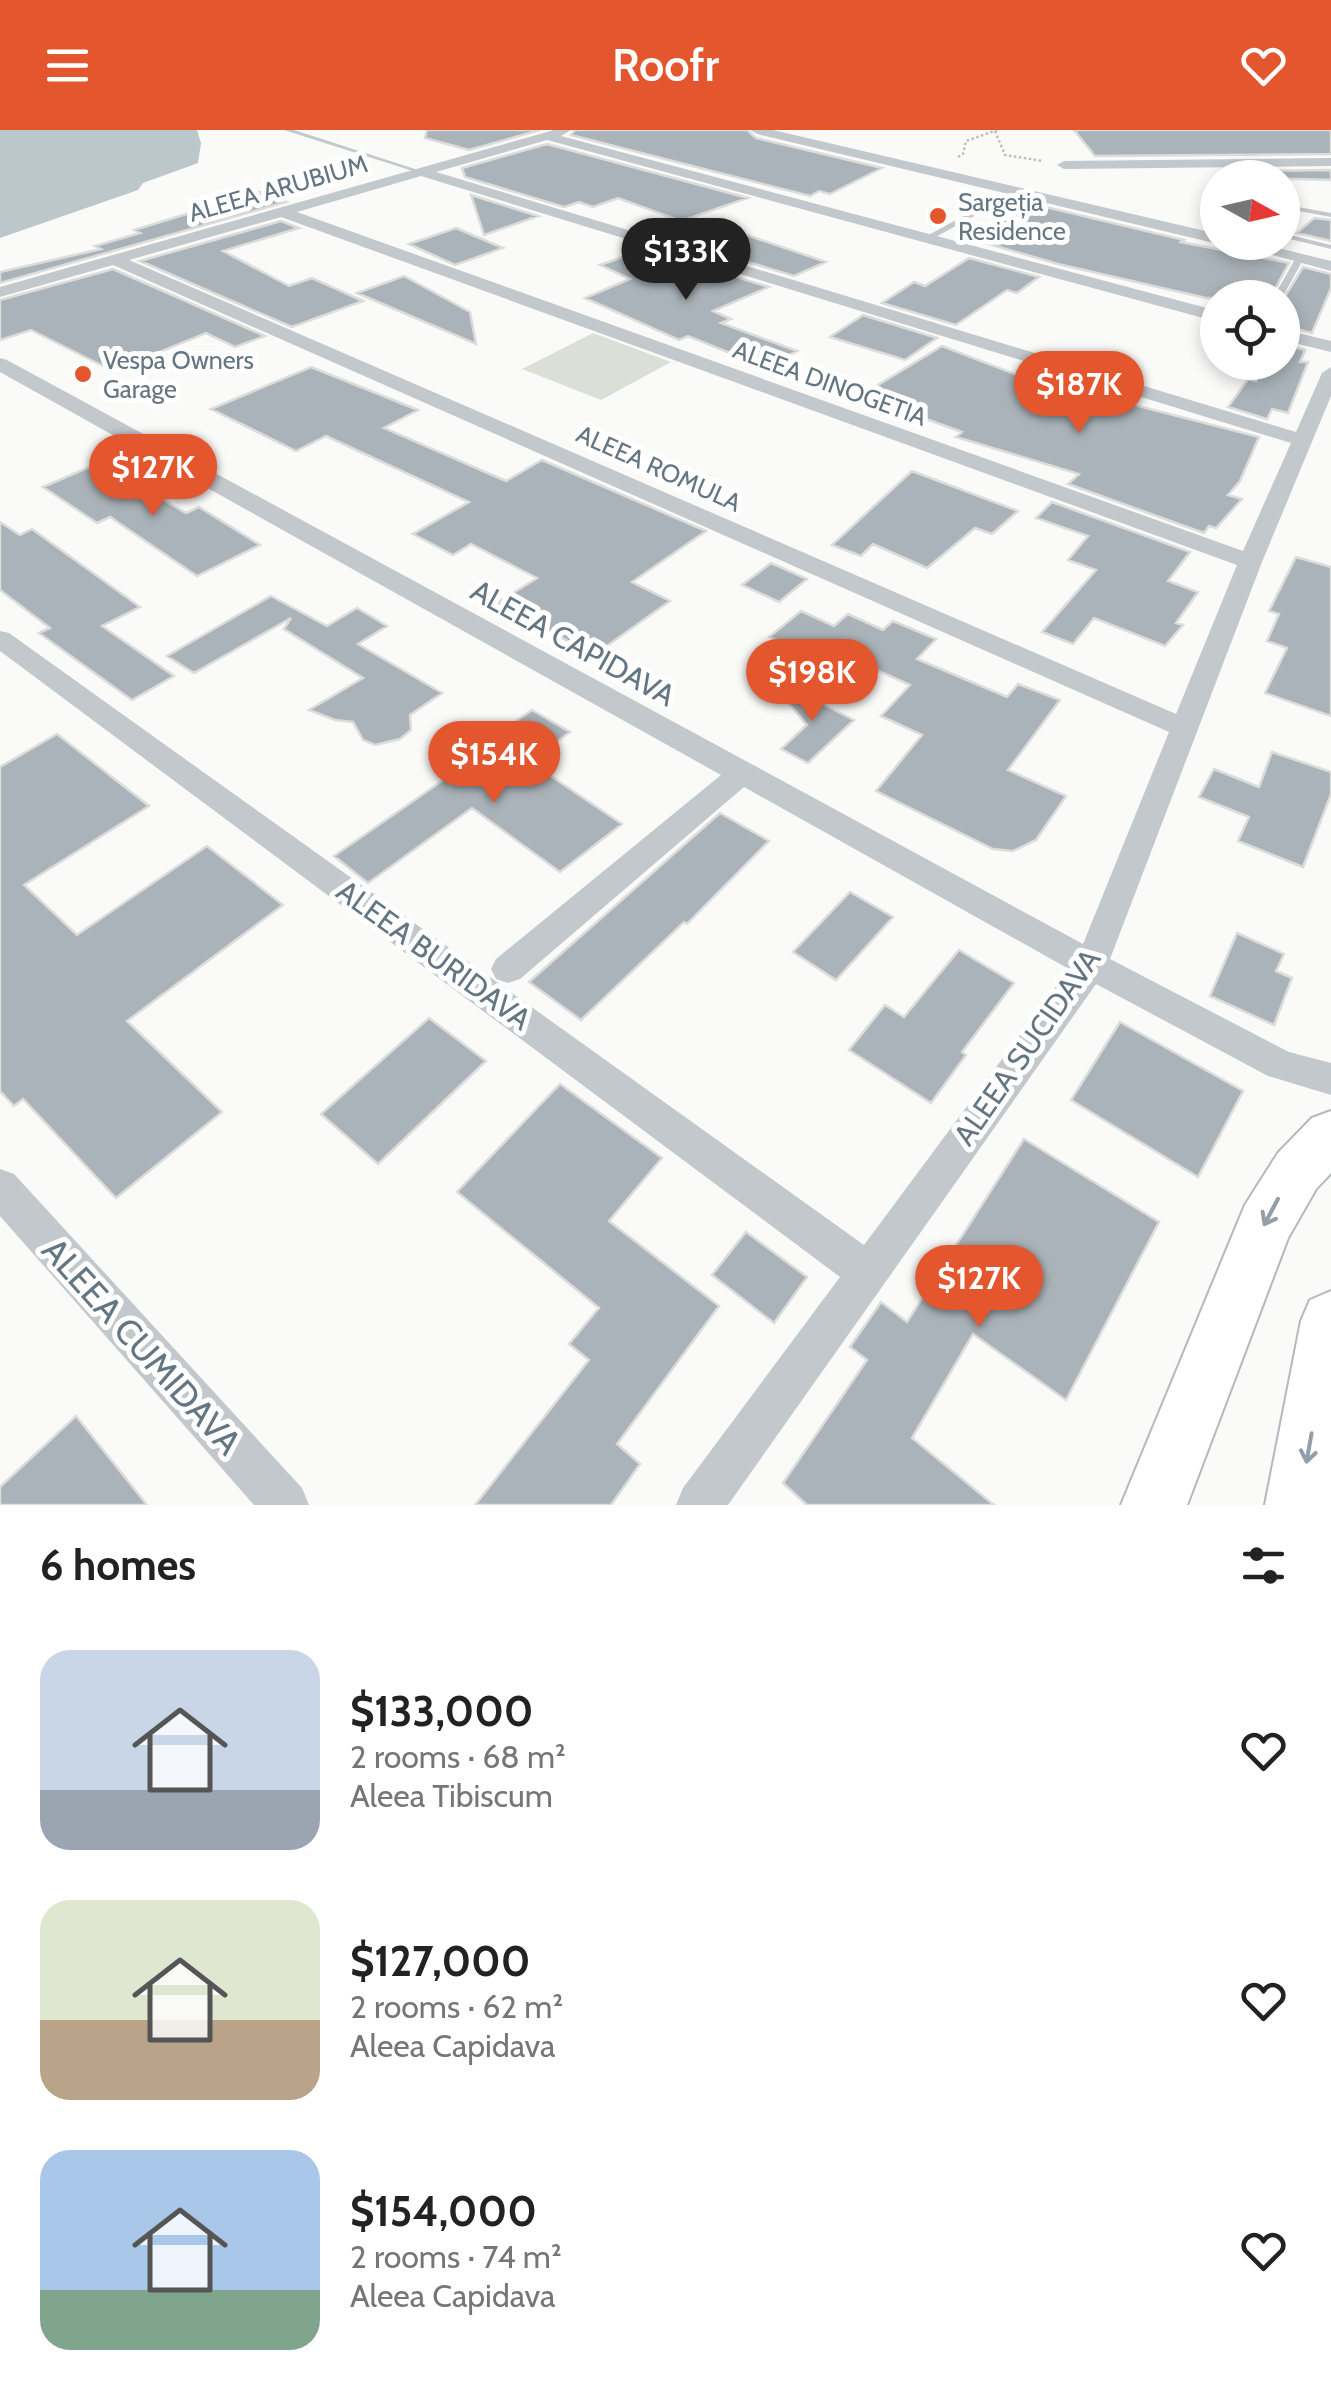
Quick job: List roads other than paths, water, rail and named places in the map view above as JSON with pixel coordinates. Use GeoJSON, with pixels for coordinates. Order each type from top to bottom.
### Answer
{"type":"FeatureCollection","features":[{"type":"Feature","properties":{"kind":"street","name":"ALEEA ARUBIUM"},"geometry":{"type":"LineString","coordinates":[[0,292],[568,130]]}},
{"type":"Feature","properties":{"kind":"street"},"geometry":{"type":"LineString","coordinates":[[757,130],[1200,235]]}},
{"type":"Feature","properties":{"kind":"street"},"geometry":{"type":"LineString","coordinates":[[546,136],[1200,311]]}},
{"type":"Feature","properties":{"kind":"street"},"geometry":{"type":"LineString","coordinates":[[1064,165],[1331,162]]}},
{"type":"Feature","properties":{"kind":"street"},"geometry":{"type":"LineString","coordinates":[[418,171],[1301,440]]}},
{"type":"Feature","properties":{"kind":"street","name":"ALEEA DINOGETIA"},"geometry":{"type":"LineString","coordinates":[[280,211],[1250,562]]}},
{"type":"Feature","properties":{"kind":"street"},"geometry":{"type":"LineString","coordinates":[[1300,258],[1331,266]]}},
{"type":"Feature","properties":{"kind":"street","name":"ALEEA ROMULA"},"geometry":{"type":"LineString","coordinates":[[112,259],[1184,728]]}},
{"type":"Feature","properties":{"kind":"street"},"geometry":{"type":"LineString","coordinates":[[1300,339],[1331,347]]}},
{"type":"Feature","properties":{"kind":"street","name":"ALEEA CAPIDAVA"},"geometry":{"type":"LineString","coordinates":[[0,364],[1091,965],[1281,1065],[1331,1079]]}},
{"type":"Feature","properties":{"kind":"street","name":"ALEEA SUCIDAVA"},"geometry":{"type":"LineString","coordinates":[[700,1505],[1091,965],[1250,562],[1331,373]]}},
{"type":"Feature","properties":{"kind":"street","name":"ALEEA BURIDAVA"},"geometry":{"type":"LineString","coordinates":[[0,638],[867,1272]]}},
{"type":"Feature","properties":{"kind":"street"},"geometry":{"type":"LineString","coordinates":[[508,969],[742,773]]}},
{"type":"Feature","properties":{"kind":"street"},"geometry":{"type":"LineString","coordinates":[[1154,1505],[1264,1224],[1297,1171],[1331,1135]]}},
{"type":"Feature","properties":{"kind":"street","name":"ALEEA CUMIDAVA"},"geometry":{"type":"LineString","coordinates":[[0,1186],[285,1505]]}},
{"type":"Feature","properties":{"kind":"street"},"geometry":{"type":"LineString","coordinates":[[1298,1505],[1331,1321]]}},
{"type":"Feature","properties":{"kind":"lane"},"geometry":{"type":"LineString","coordinates":[[287,130],[418,171]]}},
{"type":"Feature","properties":{"kind":"lane"},"geometry":{"type":"LineString","coordinates":[[1300,209],[1331,215]]}},
{"type":"Feature","properties":{"kind":"lane"},"geometry":{"type":"LineString","coordinates":[[927,238],[972,215]]}},
{"type":"Feature","properties":{"kind":"lane"},"geometry":{"type":"LineString","coordinates":[[1300,240],[1331,247]]}},
{"type":"Feature","properties":{"kind":"place","name":"Sargeția Residence"},"geometry":{"type":"Point","coordinates":[938,216]}},
{"type":"Feature","properties":{"kind":"place","name":"Vespa Owners Garage"},"geometry":{"type":"Point","coordinates":[83,374]}}]}
